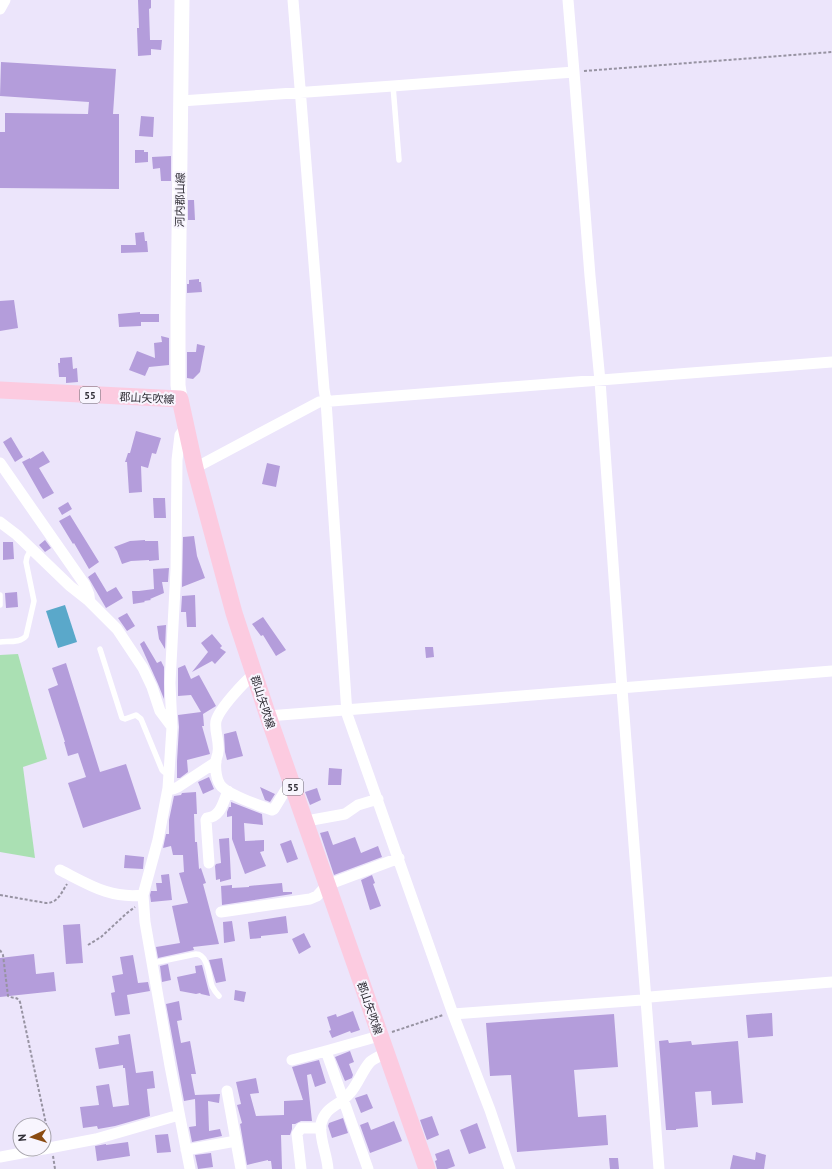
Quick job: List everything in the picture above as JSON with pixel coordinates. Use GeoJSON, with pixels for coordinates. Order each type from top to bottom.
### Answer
{"type":"FeatureCollection","features":[{"type":"Feature","properties":{"kind":"main road","name":"河内郡山線"},"geometry":{"type":"LineString","coordinates":[[180,399],[178,385],[178,314],[182,0]]}},
{"type":"Feature","properties":{"kind":"main road","name":"郡山矢吹線"},"geometry":{"type":"LineString","coordinates":[[0,390],[180,399],[195,468],[234,613],[292,786],[427,1169]]}},
{"type":"Feature","properties":{"kind":"street"},"geometry":{"type":"LineString","coordinates":[[0,9],[5,0]]}},
{"type":"Feature","properties":{"kind":"street"},"geometry":{"type":"LineString","coordinates":[[293,0],[326,401],[347,709],[510,1169]]}},
{"type":"Feature","properties":{"kind":"street"},"geometry":{"type":"LineString","coordinates":[[568,0],[600,381],[659,1169]]}},
{"type":"Feature","properties":{"kind":"street"},"geometry":{"type":"LineString","coordinates":[[181,101],[574,72]]}},
{"type":"Feature","properties":{"kind":"street"},"geometry":{"type":"LineString","coordinates":[[195,468],[319,402],[832,362]]}},
{"type":"Feature","properties":{"kind":"street"},"geometry":{"type":"LineString","coordinates":[[186,427],[180,435],[177,460],[176,569],[170,682],[172,728],[168,788],[144,901],[145,922],[190,1169]]}},
{"type":"Feature","properties":{"kind":"street"},"geometry":{"type":"LineString","coordinates":[[0,463],[85,585],[89,593],[89,601]]}},
{"type":"Feature","properties":{"kind":"street"},"geometry":{"type":"LineString","coordinates":[[0,522],[17,535],[30,549],[70,586],[89,601],[117,629],[143,668],[152,687],[160,711],[172,728]]}},
{"type":"Feature","properties":{"kind":"street"},"geometry":{"type":"LineString","coordinates":[[268,716],[832,672]]}},
{"type":"Feature","properties":{"kind":"street"},"geometry":{"type":"LineString","coordinates":[[254,674],[241,685],[218,716],[216,722],[218,752],[216,762],[217,777],[221,786],[228,791],[272,810],[274,810],[285,791],[292,786]]}},
{"type":"Feature","properties":{"kind":"street"},"geometry":{"type":"LineString","coordinates":[[168,788],[178,787],[216,762]]}},
{"type":"Feature","properties":{"kind":"street"},"geometry":{"type":"LineString","coordinates":[[209,863],[206,820],[207,818],[215,817],[228,791]]}},
{"type":"Feature","properties":{"kind":"street"},"geometry":{"type":"LineString","coordinates":[[305,823],[312,820],[345,814],[358,805],[378,799]]}},
{"type":"Feature","properties":{"kind":"street"},"geometry":{"type":"LineString","coordinates":[[221,912],[310,899],[317,896],[327,885],[399,858]]}},
{"type":"Feature","properties":{"kind":"street"},"geometry":{"type":"LineString","coordinates":[[60,870],[105,892],[144,901]]}},
{"type":"Feature","properties":{"kind":"street"},"geometry":{"type":"LineString","coordinates":[[454,1014],[642,1000],[646,998],[832,982]]}},
{"type":"Feature","properties":{"kind":"street"},"geometry":{"type":"LineString","coordinates":[[292,1060],[380,1036]]}},
{"type":"Feature","properties":{"kind":"street"},"geometry":{"type":"LineString","coordinates":[[326,1051],[368,1169]]}},
{"type":"Feature","properties":{"kind":"street"},"geometry":{"type":"LineString","coordinates":[[328,1169],[321,1128],[325,1113],[344,1100],[373,1059],[386,1053]]}},
{"type":"Feature","properties":{"kind":"street"},"geometry":{"type":"LineString","coordinates":[[227,1091],[241,1169]]}},
{"type":"Feature","properties":{"kind":"street"},"geometry":{"type":"LineString","coordinates":[[52,1147],[96,1139],[179,1115]]}},
{"type":"Feature","properties":{"kind":"street"},"geometry":{"type":"LineString","coordinates":[[301,1169],[297,1134],[301,1128],[321,1128]]}},
{"type":"Feature","properties":{"kind":"street"},"geometry":{"type":"LineString","coordinates":[[186,1150],[236,1141]]}},
{"type":"Feature","properties":{"kind":"street"},"geometry":{"type":"LineString","coordinates":[[0,1157],[12,1155]]}},
{"type":"Feature","properties":{"kind":"lane"},"geometry":{"type":"LineString","coordinates":[[393,86],[398,160]]}},
{"type":"Feature","properties":{"kind":"lane"},"geometry":{"type":"LineString","coordinates":[[0,642],[21,640],[26,636],[34,605],[26,562],[30,549]]}},
{"type":"Feature","properties":{"kind":"lane"},"geometry":{"type":"LineString","coordinates":[[0,595],[0,605]]}},
{"type":"Feature","properties":{"kind":"lane"},"geometry":{"type":"LineString","coordinates":[[100,649],[122,718],[136,715],[141,719],[162,770],[169,775]]}},
{"type":"Feature","properties":{"kind":"lane"},"geometry":{"type":"LineString","coordinates":[[153,963],[196,954],[202,956],[212,986],[219,996]]}},
{"type":"Feature","properties":{"kind":"path"},"geometry":{"type":"LineString","coordinates":[[574,72],[832,52]]}},
{"type":"Feature","properties":{"kind":"path"},"geometry":{"type":"LineString","coordinates":[[0,895],[53,903],[58,899],[72,876]]}},
{"type":"Feature","properties":{"kind":"path"},"geometry":{"type":"LineString","coordinates":[[88,945],[101,937],[133,908],[144,901]]}},
{"type":"Feature","properties":{"kind":"path"},"geometry":{"type":"LineString","coordinates":[[0,950],[3,955],[8,996],[18,999],[20,1002],[40,1117]]}},
{"type":"Feature","properties":{"kind":"path"},"geometry":{"type":"LineString","coordinates":[[380,1036],[441,1015],[454,1014]]}},
{"type":"Feature","properties":{"kind":"path"},"geometry":{"type":"LineString","coordinates":[[50,1157],[55,1169]]}},
{"type":"Feature","properties":{"kind":"green space"},"geometry":{"type":"Polygon","coordinates":[[[18,654],[47,759],[23,767],[35,858],[0,852],[0,655],[18,654]]]}},
{"type":"Feature","properties":{"kind":"water"},"geometry":{"type":"Polygon","coordinates":[[[65,605],[77,642],[58,648],[46,611],[65,605]]]}},
{"type":"Feature","properties":{"kind":"building"},"geometry":{"type":"Polygon","coordinates":[[[138,0],[151,0],[151,8],[149,9],[150,40],[162,40],[161,50],[151,49],[151,55],[138,56],[138,0]]]}},
{"type":"Feature","properties":{"kind":"building"},"geometry":{"type":"Polygon","coordinates":[[[1,62],[116,69],[113,114],[119,114],[119,189],[0,188],[0,132],[5,132],[5,113],[88,114],[89,102],[0,96],[1,62]]]}},
{"type":"Feature","properties":{"kind":"building"},"geometry":{"type":"Polygon","coordinates":[[[141,116],[154,117],[153,137],[139,136],[141,116]]]}},
{"type":"Feature","properties":{"kind":"building"},"geometry":{"type":"Polygon","coordinates":[[[135,150],[144,150],[144,152],[148,152],[148,162],[135,163],[135,150]]]}},
{"type":"Feature","properties":{"kind":"building"},"geometry":{"type":"Polygon","coordinates":[[[171,156],[171,181],[161,181],[160,168],[153,169],[152,157],[171,156]]]}},
{"type":"Feature","properties":{"kind":"building"},"geometry":{"type":"Polygon","coordinates":[[[188,200],[194,200],[195,220],[188,220],[188,200]]]}},
{"type":"Feature","properties":{"kind":"building"},"geometry":{"type":"Polygon","coordinates":[[[144,232],[148,252],[121,253],[121,245],[136,245],[135,233],[144,232]]]}},
{"type":"Feature","properties":{"kind":"building"},"geometry":{"type":"Polygon","coordinates":[[[199,279],[199,282],[201,282],[202,292],[187,293],[187,284],[189,284],[189,280],[199,279]]]}},
{"type":"Feature","properties":{"kind":"building"},"geometry":{"type":"Polygon","coordinates":[[[14,300],[18,328],[0,331],[0,301],[14,300]]]}},
{"type":"Feature","properties":{"kind":"building"},"geometry":{"type":"Polygon","coordinates":[[[140,312],[140,314],[159,314],[159,322],[141,322],[141,326],[119,327],[118,314],[140,312]]]}},
{"type":"Feature","properties":{"kind":"building"},"geometry":{"type":"Polygon","coordinates":[[[161,336],[169,338],[169,365],[149,367],[145,376],[129,370],[137,351],[155,358],[154,343],[162,342],[161,336]]]}},
{"type":"Feature","properties":{"kind":"building"},"geometry":{"type":"Polygon","coordinates":[[[197,344],[205,346],[200,372],[193,379],[187,378],[187,352],[196,352],[197,344]]]}},
{"type":"Feature","properties":{"kind":"building"},"geometry":{"type":"Polygon","coordinates":[[[72,357],[73,369],[77,368],[78,382],[66,383],[66,377],[59,377],[58,363],[60,363],[60,358],[72,357]]]}},
{"type":"Feature","properties":{"kind":"building"},"geometry":{"type":"Polygon","coordinates":[[[136,431],[161,438],[156,454],[152,453],[148,468],[141,466],[142,492],[129,493],[127,462],[125,462],[128,453],[130,453],[136,431]]]}},
{"type":"Feature","properties":{"kind":"building"},"geometry":{"type":"Polygon","coordinates":[[[11,437],[23,457],[15,462],[3,442],[11,437]]]}},
{"type":"Feature","properties":{"kind":"building"},"geometry":{"type":"Polygon","coordinates":[[[43,451],[50,462],[39,468],[54,493],[43,499],[22,462],[43,451]]]}},
{"type":"Feature","properties":{"kind":"building"},"geometry":{"type":"Polygon","coordinates":[[[267,463],[280,466],[276,487],[262,484],[267,463]]]}},
{"type":"Feature","properties":{"kind":"building"},"geometry":{"type":"Polygon","coordinates":[[[153,498],[165,498],[166,518],[154,518],[153,498]]]}},
{"type":"Feature","properties":{"kind":"building"},"geometry":{"type":"Polygon","coordinates":[[[68,502],[72,509],[62,515],[58,508],[68,502]]]}},
{"type":"Feature","properties":{"kind":"building"},"geometry":{"type":"Polygon","coordinates":[[[70,515],[99,562],[89,569],[59,521],[70,515]]]}},
{"type":"Feature","properties":{"kind":"building"},"geometry":{"type":"Polygon","coordinates":[[[194,536],[197,556],[205,578],[182,587],[183,537],[194,536]]]}},
{"type":"Feature","properties":{"kind":"building"},"geometry":{"type":"Polygon","coordinates":[[[45,540],[51,548],[45,552],[39,545],[45,540]]]}},
{"type":"Feature","properties":{"kind":"building"},"geometry":{"type":"Polygon","coordinates":[[[130,541],[158,541],[159,560],[131,561],[122,564],[114,547],[130,541]]]}},
{"type":"Feature","properties":{"kind":"building"},"geometry":{"type":"Polygon","coordinates":[[[3,542],[13,542],[14,559],[3,560],[3,542]]]}},
{"type":"Feature","properties":{"kind":"building"},"geometry":{"type":"Polygon","coordinates":[[[169,568],[168,582],[162,582],[164,593],[150,599],[151,600],[133,604],[132,591],[154,589],[153,569],[169,568]]]}},
{"type":"Feature","properties":{"kind":"building"},"geometry":{"type":"Polygon","coordinates":[[[95,572],[107,592],[116,587],[123,598],[106,608],[88,577],[95,572]]]}},
{"type":"Feature","properties":{"kind":"building"},"geometry":{"type":"Polygon","coordinates":[[[17,592],[18,607],[6,608],[5,593],[17,592]]]}},
{"type":"Feature","properties":{"kind":"building"},"geometry":{"type":"Polygon","coordinates":[[[195,595],[196,627],[187,627],[186,612],[181,612],[182,596],[195,595]]]}},
{"type":"Feature","properties":{"kind":"building"},"geometry":{"type":"Polygon","coordinates":[[[127,613],[135,626],[127,631],[118,618],[127,613]]]}},
{"type":"Feature","properties":{"kind":"building"},"geometry":{"type":"Polygon","coordinates":[[[263,617],[286,650],[276,656],[263,635],[261,636],[252,624],[263,617]]]}},
{"type":"Feature","properties":{"kind":"building"},"geometry":{"type":"Polygon","coordinates":[[[166,625],[165,649],[159,639],[157,626],[166,625]]]}},
{"type":"Feature","properties":{"kind":"building"},"geometry":{"type":"Polygon","coordinates":[[[212,634],[222,646],[220,648],[226,652],[215,664],[212,661],[192,672],[208,652],[201,643],[212,634]]]}},
{"type":"Feature","properties":{"kind":"building"},"geometry":{"type":"Polygon","coordinates":[[[144,641],[157,663],[161,661],[164,667],[164,699],[140,644],[144,641]]]}},
{"type":"Feature","properties":{"kind":"building"},"geometry":{"type":"Polygon","coordinates":[[[425,647],[433,647],[434,657],[426,658],[425,647]]]}},
{"type":"Feature","properties":{"kind":"building"},"geometry":{"type":"Polygon","coordinates":[[[66,663],[100,772],[126,764],[141,809],[83,828],[68,783],[86,777],[78,753],[68,756],[48,689],[58,685],[52,668],[66,663]]]}},
{"type":"Feature","properties":{"kind":"building"},"geometry":{"type":"Polygon","coordinates":[[[185,665],[191,679],[199,675],[216,706],[203,714],[204,726],[202,726],[210,754],[187,760],[188,772],[180,778],[177,778],[178,715],[201,712],[191,695],[178,696],[178,668],[185,665]]]}},
{"type":"Feature","properties":{"kind":"building"},"geometry":{"type":"Polygon","coordinates":[[[236,731],[243,756],[227,760],[224,734],[236,731]]]}},
{"type":"Feature","properties":{"kind":"building"},"geometry":{"type":"Polygon","coordinates":[[[329,768],[342,769],[341,785],[328,785],[329,768]]]}},
{"type":"Feature","properties":{"kind":"building"},"geometry":{"type":"Polygon","coordinates":[[[209,777],[214,789],[203,794],[198,782],[209,777]]]}},
{"type":"Feature","properties":{"kind":"building"},"geometry":{"type":"Polygon","coordinates":[[[260,787],[275,794],[270,802],[265,800],[260,787]]]}},
{"type":"Feature","properties":{"kind":"building"},"geometry":{"type":"Polygon","coordinates":[[[317,788],[321,800],[310,805],[305,792],[317,788]]]}},
{"type":"Feature","properties":{"kind":"building"},"geometry":{"type":"Polygon","coordinates":[[[196,792],[197,814],[194,814],[195,842],[197,842],[199,869],[201,868],[206,883],[203,884],[219,944],[193,947],[194,950],[158,958],[156,947],[180,943],[172,906],[188,903],[179,873],[184,872],[183,855],[173,855],[171,846],[163,848],[166,834],[169,834],[169,820],[174,796],[181,795],[182,793],[196,792]]]}},
{"type":"Feature","properties":{"kind":"building"},"geometry":{"type":"Polygon","coordinates":[[[231,802],[262,814],[263,825],[244,823],[245,841],[264,840],[264,851],[260,852],[266,866],[245,874],[232,839],[232,816],[227,817],[229,807],[231,807],[231,802]]]}},
{"type":"Feature","properties":{"kind":"building"},"geometry":{"type":"Polygon","coordinates":[[[328,831],[333,845],[355,837],[361,853],[378,846],[382,857],[334,875],[320,833],[328,831]]]}},
{"type":"Feature","properties":{"kind":"building"},"geometry":{"type":"Polygon","coordinates":[[[229,838],[231,879],[220,882],[220,879],[216,880],[215,866],[216,864],[221,863],[219,839],[229,838]]]}},
{"type":"Feature","properties":{"kind":"building"},"geometry":{"type":"Polygon","coordinates":[[[291,840],[298,859],[287,863],[280,844],[291,840]]]}},
{"type":"Feature","properties":{"kind":"building"},"geometry":{"type":"Polygon","coordinates":[[[125,855],[144,857],[143,869],[124,868],[125,855]]]}},
{"type":"Feature","properties":{"kind":"building"},"geometry":{"type":"Polygon","coordinates":[[[169,874],[172,900],[151,902],[151,891],[157,891],[156,883],[162,883],[161,875],[169,874]]]}},
{"type":"Feature","properties":{"kind":"building"},"geometry":{"type":"Polygon","coordinates":[[[372,875],[375,883],[373,884],[381,906],[370,910],[361,880],[372,875]]]}},
{"type":"Feature","properties":{"kind":"building"},"geometry":{"type":"Polygon","coordinates":[[[282,883],[283,892],[292,892],[292,894],[222,905],[221,886],[232,885],[232,888],[282,883]]]}},
{"type":"Feature","properties":{"kind":"building"},"geometry":{"type":"Polygon","coordinates":[[[286,916],[288,933],[261,936],[261,938],[250,939],[248,922],[286,916]]]}},
{"type":"Feature","properties":{"kind":"building"},"geometry":{"type":"Polygon","coordinates":[[[232,921],[235,941],[224,943],[223,922],[232,921]]]}},
{"type":"Feature","properties":{"kind":"building"},"geometry":{"type":"Polygon","coordinates":[[[80,924],[83,963],[66,964],[63,925],[80,924]]]}},
{"type":"Feature","properties":{"kind":"building"},"geometry":{"type":"Polygon","coordinates":[[[304,933],[311,947],[299,954],[292,939],[304,933]]]}},
{"type":"Feature","properties":{"kind":"building"},"geometry":{"type":"Polygon","coordinates":[[[34,954],[36,974],[54,972],[56,991],[0,997],[0,958],[34,954]]]}},
{"type":"Feature","properties":{"kind":"building"},"geometry":{"type":"Polygon","coordinates":[[[133,955],[138,983],[148,982],[150,991],[127,995],[130,1014],[115,1016],[111,993],[115,992],[112,976],[123,974],[120,957],[133,955]]]}},
{"type":"Feature","properties":{"kind":"building"},"geometry":{"type":"Polygon","coordinates":[[[222,958],[226,981],[216,983],[209,960],[222,958]]]}},
{"type":"Feature","properties":{"kind":"building"},"geometry":{"type":"Polygon","coordinates":[[[168,964],[171,980],[162,982],[160,966],[168,964]]]}},
{"type":"Feature","properties":{"kind":"building"},"geometry":{"type":"Polygon","coordinates":[[[202,965],[210,996],[200,993],[196,994],[180,991],[177,977],[196,973],[195,966],[202,965]]]}},
{"type":"Feature","properties":{"kind":"building"},"geometry":{"type":"Polygon","coordinates":[[[235,990],[246,992],[244,1002],[234,1000],[235,990]]]}},
{"type":"Feature","properties":{"kind":"building"},"geometry":{"type":"Polygon","coordinates":[[[179,1001],[182,1020],[177,1021],[181,1043],[190,1041],[196,1074],[191,1074],[195,1095],[220,1094],[219,1103],[208,1101],[209,1131],[220,1129],[222,1136],[192,1142],[189,1127],[196,1126],[195,1099],[184,1101],[166,1004],[179,1001]]]}},
{"type":"Feature","properties":{"kind":"building"},"geometry":{"type":"Polygon","coordinates":[[[353,1011],[360,1030],[351,1033],[350,1031],[332,1038],[329,1031],[331,1030],[327,1017],[336,1014],[337,1017],[353,1011]]]}},
{"type":"Feature","properties":{"kind":"building"},"geometry":{"type":"Polygon","coordinates":[[[772,1013],[773,1036],[748,1038],[746,1015],[772,1013]]]}},
{"type":"Feature","properties":{"kind":"building"},"geometry":{"type":"Polygon","coordinates":[[[614,1014],[618,1067],[574,1070],[578,1117],[606,1115],[608,1145],[517,1152],[511,1075],[490,1076],[486,1023],[614,1014]]]}},
{"type":"Feature","properties":{"kind":"building"},"geometry":{"type":"Polygon","coordinates":[[[130,1034],[136,1073],[153,1071],[155,1088],[147,1089],[150,1116],[115,1126],[98,1129],[97,1126],[83,1128],[80,1107],[99,1105],[96,1086],[109,1084],[113,1107],[129,1105],[125,1068],[123,1068],[123,1065],[99,1069],[95,1048],[119,1044],[118,1036],[130,1034]]]}},
{"type":"Feature","properties":{"kind":"building"},"geometry":{"type":"Polygon","coordinates":[[[668,1040],[669,1043],[691,1041],[692,1045],[738,1041],[743,1103],[712,1105],[711,1091],[695,1092],[698,1127],[666,1130],[659,1041],[668,1040]]]}},
{"type":"Feature","properties":{"kind":"building"},"geometry":{"type":"Polygon","coordinates":[[[350,1051],[354,1062],[349,1064],[353,1075],[352,1078],[345,1081],[335,1057],[350,1051]]]}},
{"type":"Feature","properties":{"kind":"building"},"geometry":{"type":"Polygon","coordinates":[[[319,1060],[326,1083],[315,1087],[311,1074],[307,1075],[312,1121],[301,1121],[292,1124],[290,1135],[281,1135],[282,1169],[272,1169],[271,1161],[268,1160],[247,1165],[240,1124],[242,1123],[237,1105],[241,1104],[236,1082],[256,1078],[259,1093],[250,1094],[256,1116],[284,1115],[284,1101],[303,1100],[292,1067],[319,1060]]]}},
{"type":"Feature","properties":{"kind":"building"},"geometry":{"type":"Polygon","coordinates":[[[367,1094],[373,1108],[361,1113],[355,1098],[367,1094]]]}},
{"type":"Feature","properties":{"kind":"building"},"geometry":{"type":"Polygon","coordinates":[[[432,1116],[439,1135],[427,1140],[420,1120],[432,1116]]]}},
{"type":"Feature","properties":{"kind":"building"},"geometry":{"type":"Polygon","coordinates":[[[343,1118],[348,1133],[332,1138],[328,1126],[329,1123],[343,1118]]]}},
{"type":"Feature","properties":{"kind":"building"},"geometry":{"type":"Polygon","coordinates":[[[394,1121],[402,1141],[370,1153],[360,1125],[368,1122],[371,1130],[394,1121]]]}},
{"type":"Feature","properties":{"kind":"building"},"geometry":{"type":"Polygon","coordinates":[[[477,1123],[486,1148],[469,1154],[460,1130],[477,1123]]]}},
{"type":"Feature","properties":{"kind":"building"},"geometry":{"type":"Polygon","coordinates":[[[168,1134],[171,1152],[157,1153],[155,1135],[168,1134]]]}},
{"type":"Feature","properties":{"kind":"building"},"geometry":{"type":"Polygon","coordinates":[[[128,1142],[130,1156],[97,1161],[95,1146],[128,1142]]]}},
{"type":"Feature","properties":{"kind":"building"},"geometry":{"type":"Polygon","coordinates":[[[449,1149],[455,1166],[447,1169],[437,1169],[435,1154],[449,1149]]]}},
{"type":"Feature","properties":{"kind":"building"},"geometry":{"type":"Polygon","coordinates":[[[756,1152],[766,1155],[764,1169],[730,1169],[733,1155],[755,1160],[756,1152]]]}},
{"type":"Feature","properties":{"kind":"building"},"geometry":{"type":"Polygon","coordinates":[[[211,1153],[213,1167],[198,1169],[195,1155],[211,1153]]]}},
{"type":"Feature","properties":{"kind":"building"},"geometry":{"type":"Polygon","coordinates":[[[609,1158],[618,1158],[619,1169],[610,1169],[609,1158]]]}}]}
